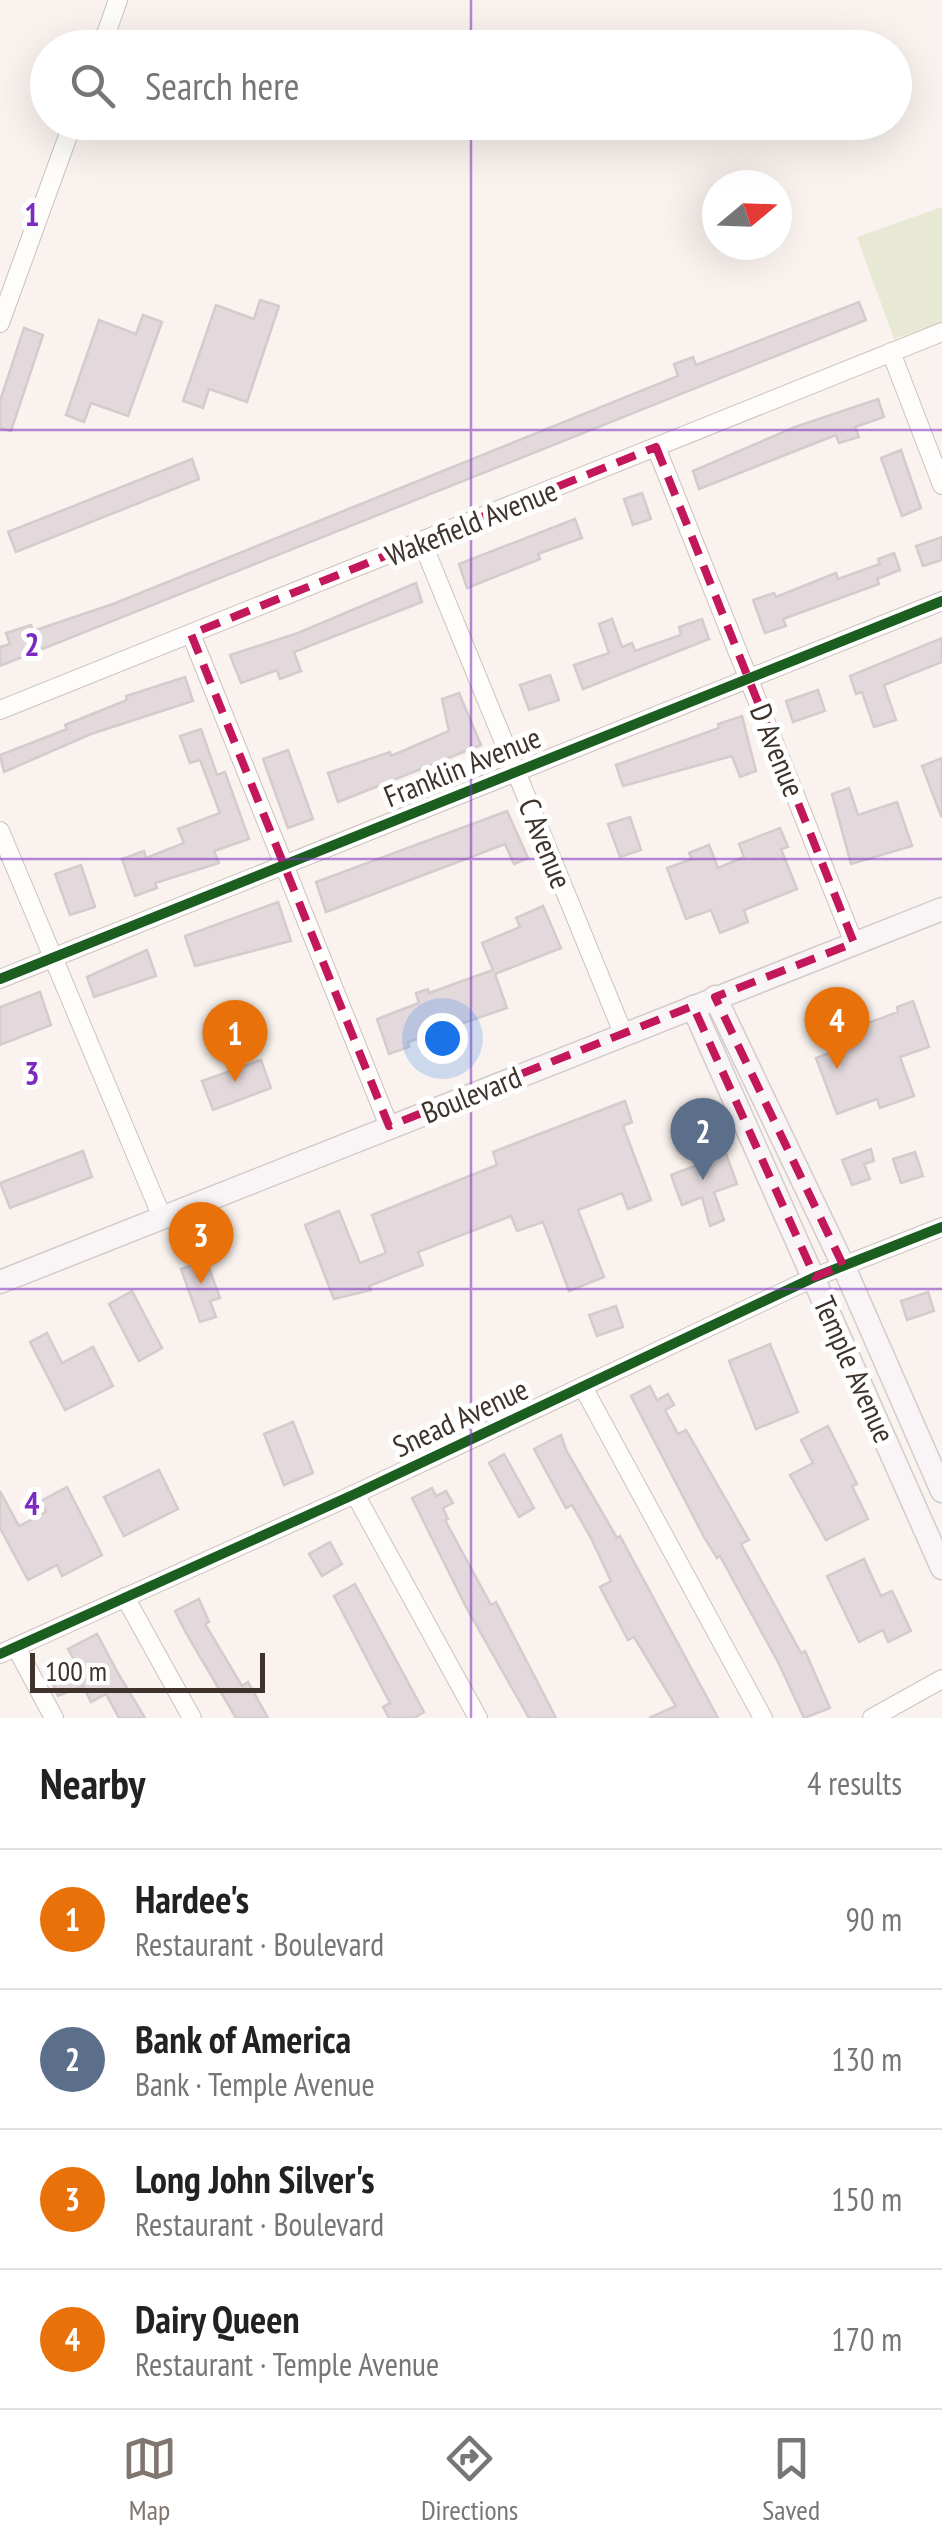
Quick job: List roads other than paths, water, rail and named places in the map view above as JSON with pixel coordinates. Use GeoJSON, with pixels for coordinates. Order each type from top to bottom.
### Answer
{"type":"FeatureCollection","features":[{"type":"Feature","properties":{"kind":"main road","name":"Boulevard"},"geometry":{"type":"LineString","coordinates":[[0,1282],[942,909]]}},
{"type":"Feature","properties":{"kind":"main road","name":"Temple Avenue"},"geometry":{"type":"LineString","coordinates":[[715,997],[843,1265],[942,1491]]}},
{"type":"Feature","properties":{"kind":"main road","name":"Temple Avenue"},"geometry":{"type":"LineString","coordinates":[[693,1007],[942,1568]]}},
{"type":"Feature","properties":{"kind":"street"},"geometry":{"type":"LineString","coordinates":[[107,30],[118,0]]}},
{"type":"Feature","properties":{"kind":"street"},"geometry":{"type":"LineString","coordinates":[[0,323],[67,140]]}},
{"type":"Feature","properties":{"kind":"street","name":"Wakefield Avenue"},"geometry":{"type":"LineString","coordinates":[[0,710],[942,332]]}},
{"type":"Feature","properties":{"kind":"street"},"geometry":{"type":"LineString","coordinates":[[891,352],[942,485]]}},
{"type":"Feature","properties":{"kind":"street","name":"D Avenue"},"geometry":{"type":"LineString","coordinates":[[656,447],[854,943]]}},
{"type":"Feature","properties":{"kind":"street","name":"C Avenue"},"geometry":{"type":"LineString","coordinates":[[422,542],[623,1033]]}},
{"type":"Feature","properties":{"kind":"street","name":"Franklin Avenue"},"geometry":{"type":"LineString","coordinates":[[0,979],[942,601]]}},
{"type":"Feature","properties":{"kind":"street"},"geometry":{"type":"LineString","coordinates":[[191,634],[390,1126]]}},
{"type":"Feature","properties":{"kind":"street"},"geometry":{"type":"LineString","coordinates":[[0,831],[162,1217]]}},
{"type":"Feature","properties":{"kind":"street","name":"Snead Avenue"},"geometry":{"type":"LineString","coordinates":[[8,1650],[355,1494],[843,1265],[942,1226]]}},
{"type":"Feature","properties":{"kind":"street"},"geometry":{"type":"LineString","coordinates":[[583,1387],[763,1718]]}},
{"type":"Feature","properties":{"kind":"street"},"geometry":{"type":"LineString","coordinates":[[355,1494],[478,1718]]}},
{"type":"Feature","properties":{"kind":"street"},"geometry":{"type":"LineString","coordinates":[[125,1596],[192,1718]]}},
{"type":"Feature","properties":{"kind":"street"},"geometry":{"type":"LineString","coordinates":[[8,1650],[54,1718]]}},
{"type":"Feature","properties":{"kind":"street"},"geometry":{"type":"LineString","coordinates":[[872,1718],[942,1680]]}},
{"type":"Feature","properties":{"kind":"place","name":"Dairy Queen"},"geometry":{"type":"Point","coordinates":[837,1069]}},
{"type":"Feature","properties":{"kind":"place","name":"Hardee's"},"geometry":{"type":"Point","coordinates":[235,1082]}},
{"type":"Feature","properties":{"kind":"place","name":"Bank of America"},"geometry":{"type":"Point","coordinates":[703,1180]}},
{"type":"Feature","properties":{"kind":"place","name":"Long John Silver's"},"geometry":{"type":"Point","coordinates":[201,1284]}}]}
